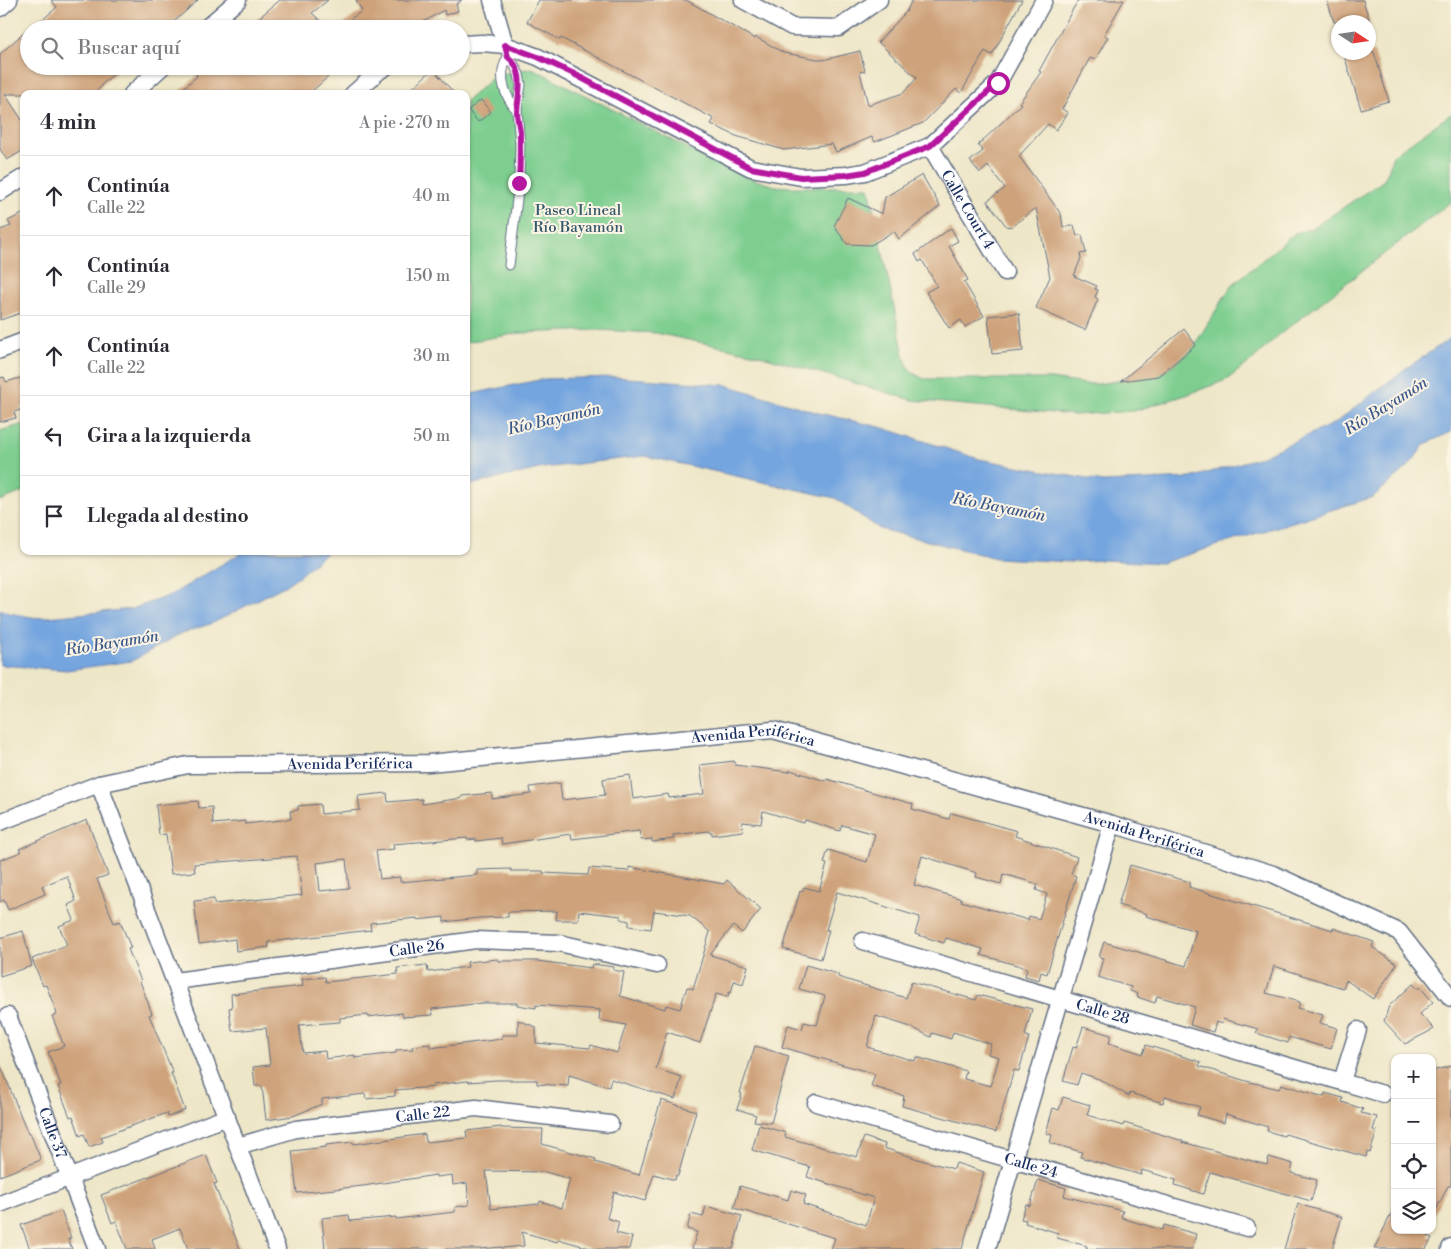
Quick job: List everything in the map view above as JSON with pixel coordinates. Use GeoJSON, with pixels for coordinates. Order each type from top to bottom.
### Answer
{"type":"FeatureCollection","features":[{"type":"Feature","properties":{"kind":"street"},"geometry":{"type":"LineString","coordinates":[[0,8],[9,0]]}},
{"type":"Feature","properties":{"kind":"street"},"geometry":{"type":"LineString","coordinates":[[215,20],[238,0]]}},
{"type":"Feature","properties":{"kind":"street"},"geometry":{"type":"LineString","coordinates":[[492,0],[507,51]]}},
{"type":"Feature","properties":{"kind":"street"},"geometry":{"type":"LineString","coordinates":[[743,0],[792,27],[839,28],[879,0]]}},
{"type":"Feature","properties":{"kind":"street"},"geometry":{"type":"LineString","coordinates":[[470,44],[482,43],[507,51],[538,57],[574,74],[751,168],[801,177],[846,175],[865,172],[930,146],[998,83],[1044,0]]}},
{"type":"Feature","properties":{"kind":"street"},"geometry":{"type":"LineString","coordinates":[[136,90],[153,75]]}},
{"type":"Feature","properties":{"kind":"street"},"geometry":{"type":"LineString","coordinates":[[358,90],[374,75]]}},
{"type":"Feature","properties":{"kind":"street","name":"Calle Court 4"},"geometry":{"type":"LineString","coordinates":[[930,146],[1005,272]]}},
{"type":"Feature","properties":{"kind":"street"},"geometry":{"type":"LineString","coordinates":[[0,192],[20,180]]}},
{"type":"Feature","properties":{"kind":"street"},"geometry":{"type":"LineString","coordinates":[[0,350],[20,342]]}},
{"type":"Feature","properties":{"kind":"street","name":"Avenida Periférica"},"geometry":{"type":"LineString","coordinates":[[0,822],[99,784],[188,765],[430,763],[773,730],[1112,824],[1273,874],[1400,932],[1451,998]]}},
{"type":"Feature","properties":{"kind":"street"},"geometry":{"type":"LineString","coordinates":[[99,784],[277,1249]]}},
{"type":"Feature","properties":{"kind":"street"},"geometry":{"type":"LineString","coordinates":[[987,1249],[1112,824]]}},
{"type":"Feature","properties":{"kind":"street","name":"Calle 26"},"geometry":{"type":"LineString","coordinates":[[175,981],[476,940],[559,943],[657,965]]}},
{"type":"Feature","properties":{"kind":"street","name":"Calle 28"},"geometry":{"type":"LineString","coordinates":[[864,941],[1382,1094]]}},
{"type":"Feature","properties":{"kind":"street","name":"Calle 37"},"geometry":{"type":"LineString","coordinates":[[8,1016],[96,1249]]}},
{"type":"Feature","properties":{"kind":"street"},"geometry":{"type":"LineString","coordinates":[[1342,1081],[1358,1030]]}},
{"type":"Feature","properties":{"kind":"street","name":"Calle 24"},"geometry":{"type":"LineString","coordinates":[[816,1103],[1247,1228]]}},
{"type":"Feature","properties":{"kind":"street","name":"Calle 22"},"geometry":{"type":"LineString","coordinates":[[238,1146],[296,1129],[476,1108],[610,1124]]}},
{"type":"Feature","properties":{"kind":"street"},"geometry":{"type":"LineString","coordinates":[[0,1204],[227,1118]]}},
{"type":"Feature","properties":{"kind":"lane"},"geometry":{"type":"LineString","coordinates":[[507,51],[502,77],[504,88],[517,110]]}},
{"type":"Feature","properties":{"kind":"lane"},"geometry":{"type":"LineString","coordinates":[[507,51],[521,85],[517,110],[520,144],[519,183],[509,265]]}},
{"type":"Feature","properties":{"kind":"green space","name":"Paseo Lineal Río Bayamón"},"geometry":{"type":"Polygon","coordinates":[[[532,68],[707,158],[758,181],[775,186],[869,187],[905,360],[911,372],[924,379],[1050,379],[1098,384],[1161,374],[1191,351],[1231,286],[1295,233],[1311,229],[1383,181],[1393,155],[1451,114],[1451,202],[1279,335],[1250,362],[1226,380],[1134,411],[1074,415],[912,400],[756,354],[656,333],[597,330],[520,333],[470,341],[470,98],[496,75],[532,68]]]}},
{"type":"Feature","properties":{"kind":"green space"},"geometry":{"type":"Polygon","coordinates":[[[20,425],[20,493],[0,501],[0,431],[20,425]]]}},
{"type":"Feature","properties":{"kind":"water","name":"Río Bayamón"},"geometry":{"type":"Polygon","coordinates":[[[1451,338],[1451,432],[1425,444],[1408,467],[1373,497],[1161,563],[1103,560],[1071,562],[996,558],[880,529],[835,498],[645,456],[543,468],[470,485],[470,394],[544,379],[614,377],[726,385],[819,413],[880,427],[979,459],[1103,482],[1191,478],[1260,457],[1335,423],[1405,369],[1451,338]]]}},
{"type":"Feature","properties":{"kind":"water","name":"Río Bayamón"},"geometry":{"type":"Polygon","coordinates":[[[237,555],[323,555],[286,585],[213,623],[182,633],[132,661],[67,670],[0,665],[0,609],[9,613],[37,618],[132,609],[171,595],[237,555]]]}},
{"type":"Feature","properties":{"kind":"building"},"geometry":{"type":"Polygon","coordinates":[[[51,0],[198,0],[176,20],[42,20],[57,7],[51,0]]]}},
{"type":"Feature","properties":{"kind":"building"},"geometry":{"type":"Polygon","coordinates":[[[280,0],[328,0],[312,13],[319,20],[256,20],[280,0]]]}},
{"type":"Feature","properties":{"kind":"building"},"geometry":{"type":"Polygon","coordinates":[[[356,0],[462,0],[456,4],[458,11],[445,15],[444,10],[427,20],[349,20],[362,11],[356,0]]]}},
{"type":"Feature","properties":{"kind":"building"},"geometry":{"type":"Polygon","coordinates":[[[539,0],[686,0],[784,53],[823,60],[860,51],[865,71],[860,72],[868,105],[903,93],[917,78],[878,42],[906,12],[912,0],[1022,0],[992,55],[985,51],[961,93],[956,89],[923,123],[875,142],[872,137],[836,152],[832,144],[784,150],[736,136],[711,124],[714,119],[705,114],[527,22],[539,0]]]}},
{"type":"Feature","properties":{"kind":"building"},"geometry":{"type":"Polygon","coordinates":[[[1078,0],[1124,0],[1104,35],[1108,37],[1095,60],[1090,58],[1062,109],[1068,113],[1056,130],[1048,124],[1019,156],[1061,214],[1063,227],[1074,225],[1077,236],[1082,235],[1086,253],[1080,254],[1081,258],[1074,276],[1097,286],[1095,289],[1098,290],[1095,297],[1098,299],[1085,330],[1036,308],[1050,277],[1036,208],[1011,227],[1007,227],[987,201],[1005,188],[988,166],[980,173],[970,161],[983,151],[978,145],[1021,104],[1019,103],[1041,72],[1039,71],[1078,0]]]}},
{"type":"Feature","properties":{"kind":"building"},"geometry":{"type":"Polygon","coordinates":[[[1327,0],[1363,0],[1368,15],[1332,15],[1327,0]]]}},
{"type":"Feature","properties":{"kind":"building"},"geometry":{"type":"Polygon","coordinates":[[[20,36],[20,75],[113,75],[98,90],[20,90],[20,94],[5,94],[20,117],[20,152],[7,160],[0,149],[0,54],[20,36]]]}},
{"type":"Feature","properties":{"kind":"building"},"geometry":{"type":"Polygon","coordinates":[[[1376,59],[1389,101],[1361,109],[1346,60],[1376,59]]]}},
{"type":"Feature","properties":{"kind":"building"},"geometry":{"type":"Polygon","coordinates":[[[330,75],[313,90],[181,90],[197,76],[330,75]]]}},
{"type":"Feature","properties":{"kind":"building"},"geometry":{"type":"Polygon","coordinates":[[[427,75],[438,75],[451,90],[410,90],[427,75]]]}},
{"type":"Feature","properties":{"kind":"building"},"geometry":{"type":"Polygon","coordinates":[[[481,100],[491,112],[478,122],[470,112],[470,108],[481,100]]]}},
{"type":"Feature","properties":{"kind":"building"},"geometry":{"type":"Polygon","coordinates":[[[922,175],[940,206],[899,239],[894,231],[871,245],[847,244],[834,226],[848,198],[882,214],[885,197],[922,175]]]}},
{"type":"Feature","properties":{"kind":"building"},"geometry":{"type":"Polygon","coordinates":[[[20,215],[20,313],[0,320],[0,230],[11,226],[8,221],[20,215]]]}},
{"type":"Feature","properties":{"kind":"building"},"geometry":{"type":"Polygon","coordinates":[[[951,228],[958,241],[949,246],[968,280],[964,282],[984,316],[965,327],[961,320],[949,328],[926,292],[937,286],[922,260],[919,262],[915,254],[951,228]]]}},
{"type":"Feature","properties":{"kind":"building"},"geometry":{"type":"Polygon","coordinates":[[[1019,313],[1023,351],[992,354],[988,316],[1019,313]]]}},
{"type":"Feature","properties":{"kind":"building"},"geometry":{"type":"Polygon","coordinates":[[[1184,329],[1196,345],[1158,376],[1121,381],[1184,329]]]}},
{"type":"Feature","properties":{"kind":"building"},"geometry":{"type":"Polygon","coordinates":[[[4,377],[6,382],[20,378],[20,410],[14,412],[16,418],[0,422],[0,378],[4,377]]]}},
{"type":"Feature","properties":{"kind":"building"},"geometry":{"type":"Polygon","coordinates":[[[734,761],[735,765],[789,772],[790,770],[826,781],[827,779],[913,804],[912,809],[949,819],[951,813],[1017,831],[1015,836],[1077,857],[1071,874],[1076,876],[1047,974],[1041,972],[1039,980],[1025,976],[1027,968],[981,955],[983,949],[946,938],[944,943],[915,934],[920,917],[837,892],[826,930],[829,930],[821,959],[783,949],[800,891],[802,892],[804,887],[819,891],[827,864],[824,863],[828,850],[867,862],[875,834],[842,825],[840,831],[805,820],[804,823],[763,811],[761,824],[742,822],[743,831],[712,835],[712,832],[709,831],[673,835],[674,839],[652,842],[652,839],[641,840],[639,831],[572,839],[571,834],[502,844],[501,838],[476,841],[476,839],[467,840],[467,838],[393,844],[394,849],[376,851],[380,879],[400,877],[400,882],[477,875],[477,870],[511,869],[511,871],[543,871],[543,873],[588,875],[589,868],[629,871],[629,867],[724,884],[727,880],[761,909],[742,933],[733,926],[710,955],[748,966],[743,984],[734,981],[728,997],[716,994],[700,1043],[667,1032],[656,1069],[682,1077],[675,1099],[611,1079],[609,1087],[569,1075],[568,1086],[537,1084],[537,1080],[468,1081],[433,1085],[434,1087],[395,1090],[395,1096],[366,1099],[365,1094],[322,1099],[322,1104],[293,1116],[266,1120],[262,1086],[255,1086],[253,1067],[270,1065],[266,1028],[232,1031],[229,1008],[232,1008],[231,994],[303,986],[302,979],[325,977],[326,982],[398,974],[397,968],[427,965],[428,972],[468,967],[467,962],[498,959],[498,961],[537,961],[591,968],[592,964],[614,967],[613,970],[624,972],[620,996],[665,1009],[666,1005],[680,1009],[687,987],[693,989],[710,932],[690,916],[654,911],[651,929],[629,926],[629,921],[621,919],[621,916],[579,911],[578,920],[556,920],[557,911],[508,912],[508,917],[444,922],[444,917],[417,920],[417,918],[370,923],[371,930],[268,942],[269,947],[236,951],[235,939],[199,944],[194,901],[214,899],[214,904],[302,895],[297,856],[194,864],[195,872],[171,874],[166,834],[159,835],[156,805],[198,801],[199,808],[212,807],[213,824],[245,821],[245,824],[291,819],[290,811],[298,810],[298,806],[320,804],[321,814],[360,810],[358,796],[387,793],[388,802],[422,799],[422,804],[462,798],[462,796],[492,793],[492,799],[531,794],[530,787],[560,783],[562,800],[605,795],[603,779],[630,775],[633,799],[668,794],[669,798],[704,794],[700,765],[734,761]],[[922,856],[914,885],[962,899],[961,901],[1028,920],[1029,916],[1039,919],[1047,894],[1036,890],[1038,884],[1003,874],[1001,884],[976,877],[977,873],[922,856]],[[346,859],[317,863],[320,891],[349,888],[346,859]],[[482,1003],[432,1009],[433,1015],[403,1017],[402,1013],[368,1017],[368,1015],[340,1018],[340,1022],[299,1025],[303,1053],[325,1051],[326,1059],[355,1055],[355,1058],[396,1053],[396,1050],[413,1049],[412,1046],[430,1044],[430,1048],[502,1039],[502,1035],[518,1035],[518,1020],[536,1027],[536,1043],[590,1048],[591,1045],[617,1053],[626,1025],[599,1020],[600,1010],[536,1005],[536,1008],[517,1005],[517,1003],[482,1003]]]}},
{"type":"Feature","properties":{"kind":"building"},"geometry":{"type":"Polygon","coordinates":[[[87,820],[108,875],[97,879],[114,923],[120,921],[131,948],[128,949],[152,1014],[149,1015],[173,1073],[171,1073],[185,1110],[168,1117],[167,1113],[101,1137],[103,1142],[89,1147],[84,1134],[80,1136],[73,1116],[70,1117],[58,1086],[61,1085],[48,1052],[64,1046],[52,1016],[57,1014],[46,985],[43,986],[32,959],[67,945],[59,926],[74,920],[68,905],[76,901],[67,876],[42,886],[45,894],[8,910],[4,900],[0,902],[0,860],[21,852],[19,849],[87,820]]]}},
{"type":"Feature","properties":{"kind":"building"},"geometry":{"type":"Polygon","coordinates":[[[1130,865],[1190,882],[1189,887],[1333,930],[1333,928],[1374,942],[1372,947],[1397,964],[1373,999],[1346,980],[1343,988],[1274,966],[1266,993],[1300,1002],[1298,1008],[1323,1015],[1320,1023],[1337,1028],[1331,1049],[1289,1037],[1288,1043],[1256,1033],[1258,1029],[1223,1019],[1222,1024],[1216,1022],[1213,1032],[1190,1025],[1195,1007],[1157,996],[1155,1003],[1137,997],[1138,994],[1130,991],[1131,987],[1098,977],[1103,958],[1099,957],[1104,942],[1186,966],[1196,931],[1146,916],[1147,914],[1118,905],[1130,865]]]}},
{"type":"Feature","properties":{"kind":"building"},"geometry":{"type":"Polygon","coordinates":[[[23,931],[32,966],[0,976],[0,938],[23,931]]]}},
{"type":"Feature","properties":{"kind":"building"},"geometry":{"type":"Polygon","coordinates":[[[806,965],[906,998],[911,982],[976,1000],[978,995],[1032,1009],[1025,1035],[1029,1037],[1019,1071],[1014,1070],[996,1132],[902,1106],[904,1096],[871,1086],[875,1074],[782,1047],[788,1025],[802,1029],[804,1022],[817,1025],[825,996],[799,989],[806,965]],[[876,1016],[867,1047],[915,1061],[916,1057],[966,1071],[964,1079],[991,1086],[999,1057],[988,1054],[991,1044],[953,1032],[951,1039],[932,1033],[931,1037],[911,1027],[876,1016]]]}},
{"type":"Feature","properties":{"kind":"building"},"geometry":{"type":"Polygon","coordinates":[[[1413,984],[1418,989],[1420,987],[1433,1002],[1420,1014],[1434,1029],[1405,1044],[1384,1021],[1389,1006],[1413,984]]]}},
{"type":"Feature","properties":{"kind":"building"},"geometry":{"type":"Polygon","coordinates":[[[1083,1027],[1111,1035],[1109,1043],[1143,1054],[1146,1045],[1201,1062],[1199,1066],[1246,1081],[1279,1089],[1281,1084],[1324,1097],[1325,1093],[1343,1098],[1342,1102],[1363,1109],[1361,1113],[1377,1117],[1373,1130],[1377,1131],[1370,1153],[1367,1152],[1366,1157],[1285,1134],[1284,1136],[1267,1131],[1268,1127],[1226,1114],[1224,1123],[1197,1115],[1200,1107],[1165,1096],[1163,1103],[1130,1093],[1129,1096],[1099,1079],[1081,1073],[1077,1085],[1063,1081],[1073,1047],[1076,1048],[1083,1027]]]}},
{"type":"Feature","properties":{"kind":"building"},"geometry":{"type":"Polygon","coordinates":[[[755,1046],[789,1056],[771,1123],[754,1121],[756,1115],[737,1109],[742,1094],[740,1093],[755,1046]]]}},
{"type":"Feature","properties":{"kind":"building"},"geometry":{"type":"Polygon","coordinates":[[[1451,1066],[1451,1186],[1448,1186],[1436,1210],[1436,1099],[1436,1070],[1451,1066]]]}},
{"type":"Feature","properties":{"kind":"building"},"geometry":{"type":"Polygon","coordinates":[[[0,1067],[28,1134],[30,1133],[41,1160],[0,1176],[0,1067]]]}},
{"type":"Feature","properties":{"kind":"building"},"geometry":{"type":"Polygon","coordinates":[[[1063,1097],[1090,1105],[1087,1115],[1123,1126],[1124,1123],[1182,1142],[1267,1165],[1269,1157],[1293,1164],[1291,1173],[1317,1180],[1311,1201],[1210,1172],[1203,1194],[1175,1185],[1176,1180],[1142,1170],[1141,1175],[1080,1157],[1082,1152],[1050,1143],[1052,1135],[1046,1133],[1053,1108],[1059,1110],[1063,1097]]]}},
{"type":"Feature","properties":{"kind":"building"},"geometry":{"type":"Polygon","coordinates":[[[661,1100],[696,1111],[678,1176],[676,1175],[675,1180],[654,1174],[645,1201],[614,1192],[607,1218],[619,1222],[616,1233],[632,1237],[629,1249],[593,1249],[558,1239],[557,1242],[522,1232],[524,1246],[502,1248],[325,1249],[322,1218],[349,1215],[350,1221],[396,1217],[396,1219],[455,1212],[455,1207],[469,1205],[467,1183],[453,1185],[452,1175],[436,1177],[436,1175],[363,1186],[297,1193],[292,1151],[326,1147],[326,1145],[353,1142],[354,1144],[425,1134],[426,1142],[467,1138],[466,1131],[501,1127],[543,1129],[542,1144],[596,1159],[595,1162],[639,1175],[661,1100]],[[486,1171],[491,1209],[539,1204],[540,1201],[562,1208],[570,1179],[545,1172],[486,1171]]]}},
{"type":"Feature","properties":{"kind":"building"},"geometry":{"type":"Polygon","coordinates":[[[759,1125],[786,1133],[785,1137],[857,1157],[864,1137],[885,1144],[884,1148],[921,1160],[954,1169],[956,1163],[984,1172],[962,1249],[831,1249],[835,1238],[734,1208],[740,1186],[788,1200],[791,1190],[806,1195],[803,1204],[866,1225],[874,1198],[807,1177],[810,1167],[752,1150],[759,1125]]]}},
{"type":"Feature","properties":{"kind":"building"},"geometry":{"type":"Polygon","coordinates":[[[206,1155],[217,1183],[214,1184],[240,1249],[188,1249],[180,1228],[152,1239],[155,1249],[127,1249],[116,1221],[112,1223],[101,1195],[206,1155]]]}},
{"type":"Feature","properties":{"kind":"building"},"geometry":{"type":"Polygon","coordinates":[[[1038,1180],[1066,1188],[1064,1196],[1123,1211],[1121,1217],[1128,1220],[1162,1230],[1164,1225],[1196,1234],[1192,1249],[1086,1249],[1087,1246],[1057,1238],[1058,1233],[1025,1223],[1026,1220],[1021,1219],[1026,1204],[1030,1206],[1038,1180]]]}},
{"type":"Feature","properties":{"kind":"building"},"geometry":{"type":"Polygon","coordinates":[[[1298,1204],[1342,1217],[1332,1249],[1284,1249],[1298,1204]]]}},
{"type":"Feature","properties":{"kind":"building"},"geometry":{"type":"Polygon","coordinates":[[[706,1206],[742,1216],[733,1249],[692,1249],[697,1232],[687,1229],[691,1214],[703,1217],[706,1206]]]}},
{"type":"Feature","properties":{"kind":"building"},"geometry":{"type":"Polygon","coordinates":[[[61,1211],[71,1238],[68,1239],[72,1249],[30,1249],[21,1225],[61,1211]]]}},
{"type":"Feature","properties":{"kind":"building"},"geometry":{"type":"Polygon","coordinates":[[[1391,1214],[1391,1234],[1429,1234],[1428,1236],[1432,1238],[1426,1249],[1374,1249],[1391,1214]]]}},
{"type":"Feature","properties":{"kind":"route"},"geometry":{"type":"LineString","coordinates":[[519,183],[520,144],[517,110],[521,85],[518,74],[511,59],[508,57],[505,45],[538,57],[574,74],[751,168],[801,177],[846,175],[865,172],[930,146],[998,83]]}}]}
